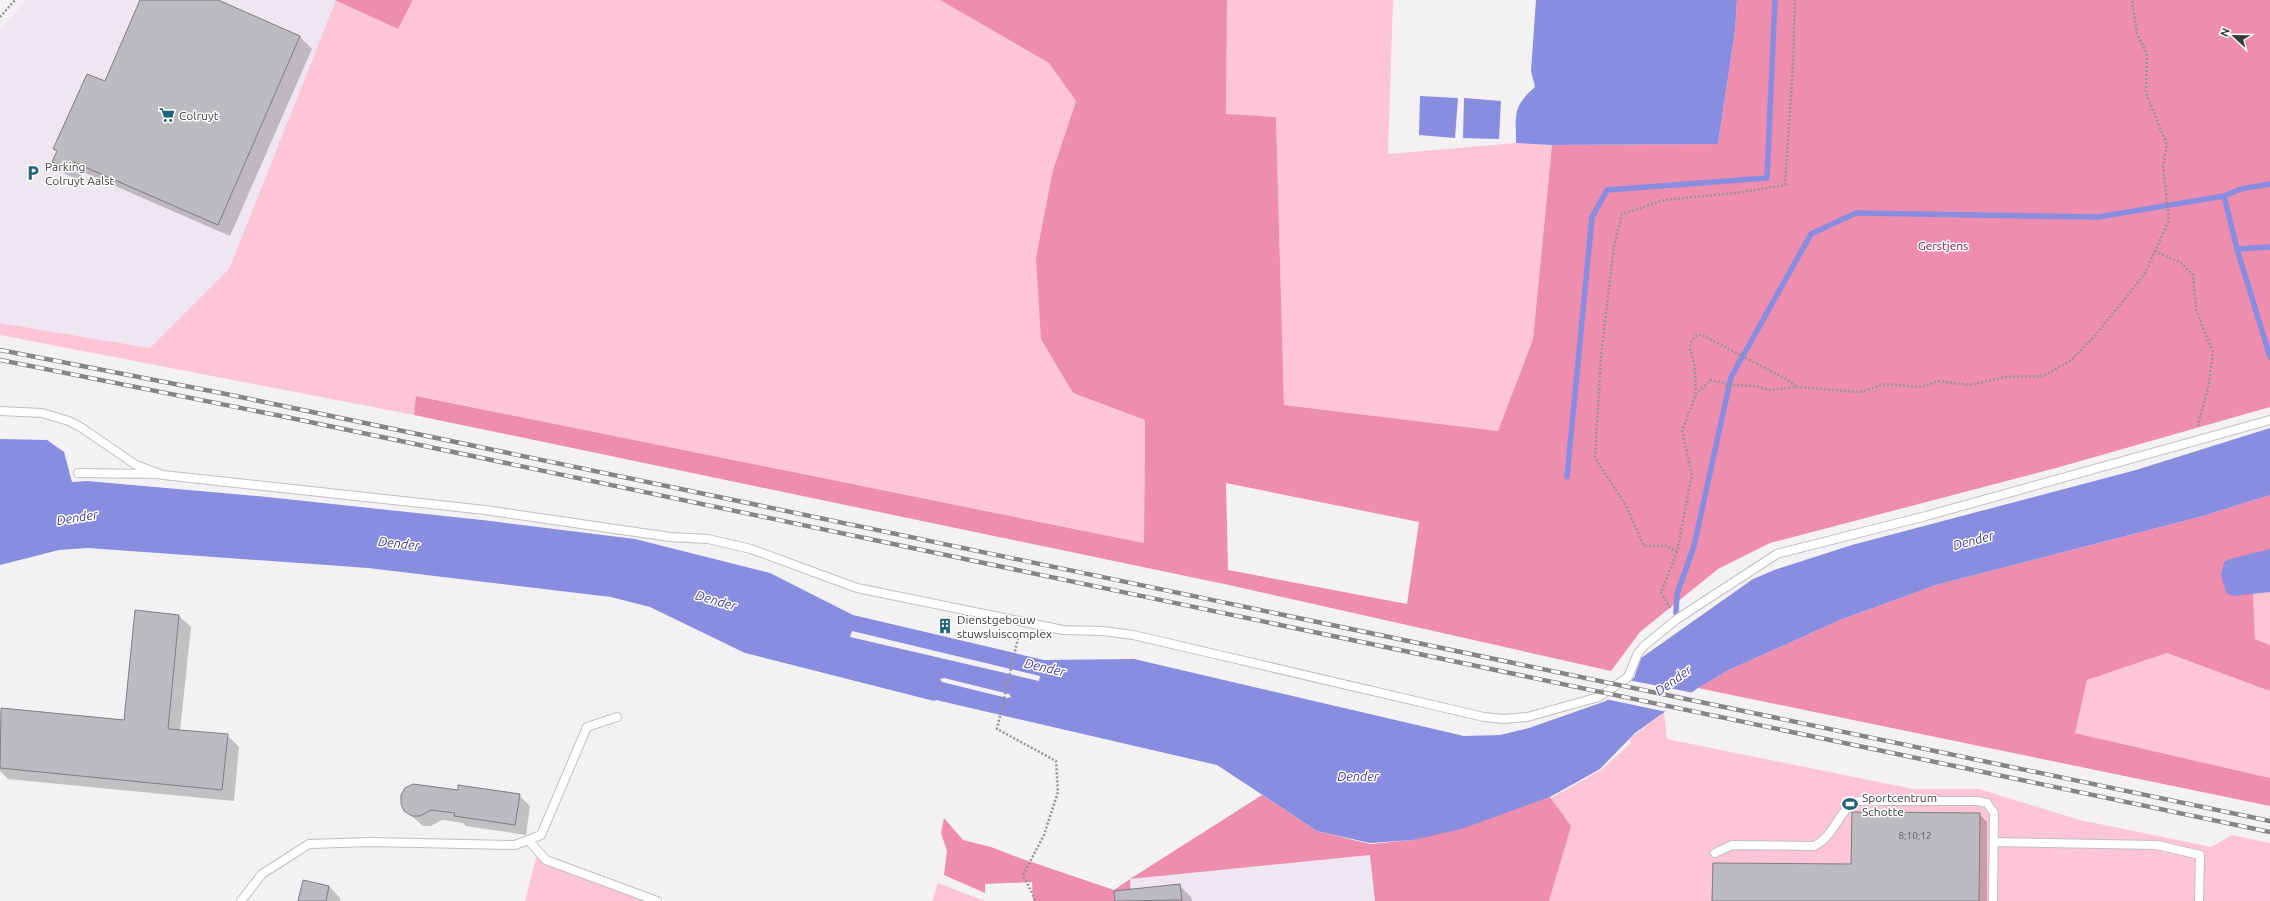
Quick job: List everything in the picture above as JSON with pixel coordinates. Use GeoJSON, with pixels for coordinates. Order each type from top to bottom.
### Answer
{"type":"FeatureCollection","features":[{"type":"Feature","properties":{"kind":"lane"},"geometry":{"type":"LineString","coordinates":[[0,411],[42,413],[69,421],[82,428],[136,465],[163,475]]}},
{"type":"Feature","properties":{"kind":"lane"},"geometry":{"type":"LineString","coordinates":[[78,473],[163,475],[485,510],[670,537],[708,539],[751,549],[857,588],[1063,630],[1103,631],[1133,635],[1484,717],[1504,719],[1527,717],[1599,697],[1628,677],[1634,661],[1644,646],[1677,619],[1777,554],[1926,516],[2270,420]]}},
{"type":"Feature","properties":{"kind":"lane"},"geometry":{"type":"LineString","coordinates":[[241,901],[262,874],[309,844],[370,842],[515,845],[540,835],[587,727],[617,717]]}},
{"type":"Feature","properties":{"kind":"lane"},"geometry":{"type":"LineString","coordinates":[[1715,853],[1732,846],[1814,846],[1823,842],[1831,833],[1841,814],[1848,806],[1857,800],[1977,801],[1987,803],[1994,813],[1993,901]]}},
{"type":"Feature","properties":{"kind":"lane"},"geometry":{"type":"LineString","coordinates":[[528,840],[546,860],[657,901]]}},
{"type":"Feature","properties":{"kind":"lane"},"geometry":{"type":"LineString","coordinates":[[1994,842],[2157,844],[2200,854],[2199,901]]}},
{"type":"Feature","properties":{"kind":"path"},"geometry":{"type":"LineString","coordinates":[[0,17],[15,0]]}},
{"type":"Feature","properties":{"kind":"path"},"geometry":{"type":"LineString","coordinates":[[1677,552],[1667,546],[1644,546],[1625,504],[1595,458],[1601,355],[1614,246],[1622,214],[1665,200],[1744,192],[1785,185],[1793,65],[1795,0]]}},
{"type":"Feature","properties":{"kind":"path"},"geometry":{"type":"LineString","coordinates":[[1696,394],[1712,380],[1731,385],[1756,386],[1769,390],[1797,387],[1860,392],[1885,384],[1921,387],[1938,381],[1971,386],[2005,377],[2042,376],[2070,361],[2094,337],[2144,275],[2169,220],[2163,166],[2168,145],[2146,93],[2147,54],[2137,34],[2132,0]]}},
{"type":"Feature","properties":{"kind":"path"},"geometry":{"type":"LineString","coordinates":[[2155,251],[2181,263],[2192,275],[2196,309],[2213,353],[2208,388],[2198,424],[2202,438]]}},
{"type":"Feature","properties":{"kind":"path"},"geometry":{"type":"LineString","coordinates":[[1677,619],[1661,593],[1677,552],[1692,474],[1682,431],[1696,394],[1694,364],[1690,350],[1692,339],[1697,335],[1702,335],[1784,378],[1797,387]]}},
{"type":"Feature","properties":{"kind":"path"},"geometry":{"type":"LineString","coordinates":[[1022,622],[997,729],[1056,761],[1058,792],[1044,835],[1023,875],[1036,901]]}},
{"type":"Feature","properties":{"kind":"shaded area"},"geometry":{"type":"Polygon","coordinates":[[[26,0],[336,0],[229,269],[150,348],[0,323],[0,30],[26,0]]]}},
{"type":"Feature","properties":{"kind":"shaded area"},"geometry":{"type":"Polygon","coordinates":[[[336,0],[398,29],[413,0],[940,0],[1049,63],[1076,101],[1053,170],[1073,393],[1145,420],[1144,543],[417,396],[414,415],[0,335],[0,323],[150,348],[229,269],[336,0]]]}},
{"type":"Feature","properties":{"kind":"shaded area"},"geometry":{"type":"Polygon","coordinates":[[[1227,0],[1393,0],[1388,154],[1516,143],[1552,145],[1533,339],[1498,431],[1284,405],[1276,117],[1226,115],[1227,0]]]}},
{"type":"Feature","properties":{"kind":"shaded area"},"geometry":{"type":"Polygon","coordinates":[[[2270,588],[2270,645],[2255,639],[2253,591],[2270,588]]]}},
{"type":"Feature","properties":{"kind":"shaded area"},"geometry":{"type":"Polygon","coordinates":[[[2167,653],[2270,691],[2270,778],[2075,733],[2087,680],[2167,653]]]}},
{"type":"Feature","properties":{"kind":"shaded area","name":"Sportcentrum Schotte"},"geometry":{"type":"Polygon","coordinates":[[[1664,712],[1667,739],[1913,789],[1979,789],[2080,820],[2211,847],[2232,835],[2270,843],[2270,901],[1549,901],[1570,826],[1551,798],[1601,770],[1631,743],[1629,739],[1664,712]]]}},
{"type":"Feature","properties":{"kind":"shaded area"},"geometry":{"type":"Polygon","coordinates":[[[1371,855],[1375,901],[1131,901],[1130,879],[1371,855]]]}},
{"type":"Feature","properties":{"kind":"shaded area"},"geometry":{"type":"Polygon","coordinates":[[[536,857],[649,901],[525,901],[536,857]]]}},
{"type":"Feature","properties":{"kind":"shaded area"},"geometry":{"type":"Polygon","coordinates":[[[938,883],[985,901],[932,901],[938,883]]]}},
{"type":"Feature","properties":{"kind":"green space"},"geometry":{"type":"Polygon","coordinates":[[[335,0],[413,0],[398,29],[335,0]]]}},
{"type":"Feature","properties":{"kind":"green space","name":"Gerstjens"},"geometry":{"type":"Polygon","coordinates":[[[940,0],[1227,0],[1226,114],[1276,117],[1284,405],[1498,431],[1533,339],[1552,145],[1718,144],[1735,31],[1737,0],[2270,0],[2270,407],[2056,468],[1770,543],[1718,569],[1640,632],[1611,671],[1229,585],[414,415],[416,396],[1144,543],[1145,420],[1073,393],[1041,339],[1036,258],[1053,170],[1076,101],[1049,63],[940,0]],[[1226,483],[1228,570],[1407,604],[1419,522],[1226,483]]]}},
{"type":"Feature","properties":{"kind":"green space"},"geometry":{"type":"Polygon","coordinates":[[[2270,495],[2270,588],[2253,591],[2255,639],[2270,645],[2270,691],[2167,653],[2087,680],[2075,733],[2270,778],[2270,806],[1698,688],[1729,670],[1840,620],[1936,585],[2203,516],[2270,495]]]}},
{"type":"Feature","properties":{"kind":"green space"},"geometry":{"type":"Polygon","coordinates":[[[1262,795],[1317,831],[1370,844],[1413,840],[1550,797],[1571,826],[1549,901],[1375,901],[1370,855],[1130,879],[1262,795]]]}},
{"type":"Feature","properties":{"kind":"green space"},"geometry":{"type":"Polygon","coordinates":[[[944,818],[963,840],[991,847],[1114,890],[1130,879],[1131,901],[1033,901],[1032,882],[985,884],[985,893],[944,875],[947,851],[941,833],[944,818]]]}},
{"type":"Feature","properties":{"kind":"water"},"geometry":{"type":"Polygon","coordinates":[[[1536,0],[1737,0],[1735,31],[1718,144],[1552,145],[1516,143],[1516,118],[1519,106],[1522,100],[1535,87],[1531,71],[1536,0]]]}},
{"type":"Feature","properties":{"kind":"water"},"geometry":{"type":"Polygon","coordinates":[[[1420,96],[1458,98],[1455,138],[1419,135],[1420,96]]]}},
{"type":"Feature","properties":{"kind":"water"},"geometry":{"type":"Polygon","coordinates":[[[1464,98],[1501,101],[1499,139],[1463,138],[1464,98]]]}},
{"type":"Feature","properties":{"kind":"water","name":"Dender"},"geometry":{"type":"Polygon","coordinates":[[[2270,428],[2270,495],[2203,516],[1936,585],[1840,620],[1729,670],[1698,688],[1635,733],[1600,769],[1550,797],[1461,829],[1413,840],[1370,843],[1317,831],[1217,765],[936,700],[934,701],[745,653],[650,607],[611,597],[368,568],[88,548],[59,550],[0,565],[0,439],[47,440],[64,452],[72,482],[87,481],[267,497],[491,521],[635,539],[770,573],[853,615],[1044,660],[1134,659],[1464,736],[1500,735],[1529,728],[1606,701],[1634,678],[1641,658],[1753,579],[1777,569],[1852,545],[2136,470],[2270,428]],[[852,631],[850,637],[1039,681],[1040,676],[852,631]],[[944,678],[940,679],[942,682],[1007,698],[1011,697],[1009,694],[944,678]]]}},
{"type":"Feature","properties":{"kind":"water"},"geometry":{"type":"Polygon","coordinates":[[[2270,549],[2270,592],[2233,596],[2226,593],[2221,575],[2224,562],[2230,559],[2270,549]]]}},
{"type":"Feature","properties":{"kind":"pier"},"geometry":{"type":"Polygon","coordinates":[[[1628,680],[1694,693],[1667,712],[1605,699],[1628,680]]]}},
{"type":"Feature","properties":{"kind":"building","name":"Colruyt"},"geometry":{"type":"Polygon","coordinates":[[[140,0],[218,0],[300,36],[218,225],[71,161],[68,169],[52,162],[57,151],[53,149],[87,74],[105,81],[140,0]]]}},
{"type":"Feature","properties":{"kind":"building"},"geometry":{"type":"Polygon","coordinates":[[[135,610],[179,615],[168,729],[228,734],[222,790],[0,768],[1,708],[124,720],[135,610]]]}},
{"type":"Feature","properties":{"kind":"building"},"geometry":{"type":"Polygon","coordinates":[[[413,784],[458,790],[458,785],[520,794],[515,825],[454,816],[455,813],[431,810],[420,816],[412,816],[404,811],[401,804],[401,795],[405,788],[413,784]]]}},
{"type":"Feature","properties":{"kind":"building"},"geometry":{"type":"Polygon","coordinates":[[[1852,812],[1980,813],[1979,901],[1712,901],[1713,863],[1851,864],[1852,812]]]}},
{"type":"Feature","properties":{"kind":"building"},"geometry":{"type":"Polygon","coordinates":[[[303,880],[329,886],[326,901],[298,901],[303,880]]]}},
{"type":"Feature","properties":{"kind":"building"},"geometry":{"type":"Polygon","coordinates":[[[1180,884],[1182,900],[1115,901],[1114,891],[1180,884]]]}},
{"type":"Feature","properties":{"kind":"waterway"},"geometry":{"type":"LineString","coordinates":[[1567,477],[1592,217],[1607,190],[1767,178],[1775,0]]}},
{"type":"Feature","properties":{"kind":"waterway"},"geometry":{"type":"LineString","coordinates":[[2270,184],[2241,189],[2224,196],[2237,249],[2270,357]]}},
{"type":"Feature","properties":{"kind":"waterway"},"geometry":{"type":"LineString","coordinates":[[1676,613],[1677,594],[1694,546],[1731,377],[1811,234],[1856,213],[2098,217],[2224,196]]}},
{"type":"Feature","properties":{"kind":"waterway"},"geometry":{"type":"LineString","coordinates":[[2237,249],[2270,247]]}},
{"type":"Feature","properties":{"kind":"railway"},"geometry":{"type":"LineString","coordinates":[[0,350],[221,393],[2270,821]]}},
{"type":"Feature","properties":{"kind":"railway"},"geometry":{"type":"LineString","coordinates":[[0,360],[286,417],[2270,832]]}},
{"type":"Feature","properties":{"kind":"place","name":"Colruyt"},"geometry":{"type":"Point","coordinates":[167,115]}},
{"type":"Feature","properties":{"kind":"place","name":"Parking Colruyt Aalst"},"geometry":{"type":"Point","coordinates":[33,173]}},
{"type":"Feature","properties":{"kind":"place","name":"Dienstgebouw stuwsluiscomplex"},"geometry":{"type":"Point","coordinates":[945,626]}},
{"type":"Feature","properties":{"kind":"place","name":"Sportcentrum Schotte"},"geometry":{"type":"Point","coordinates":[1850,804]}}]}
